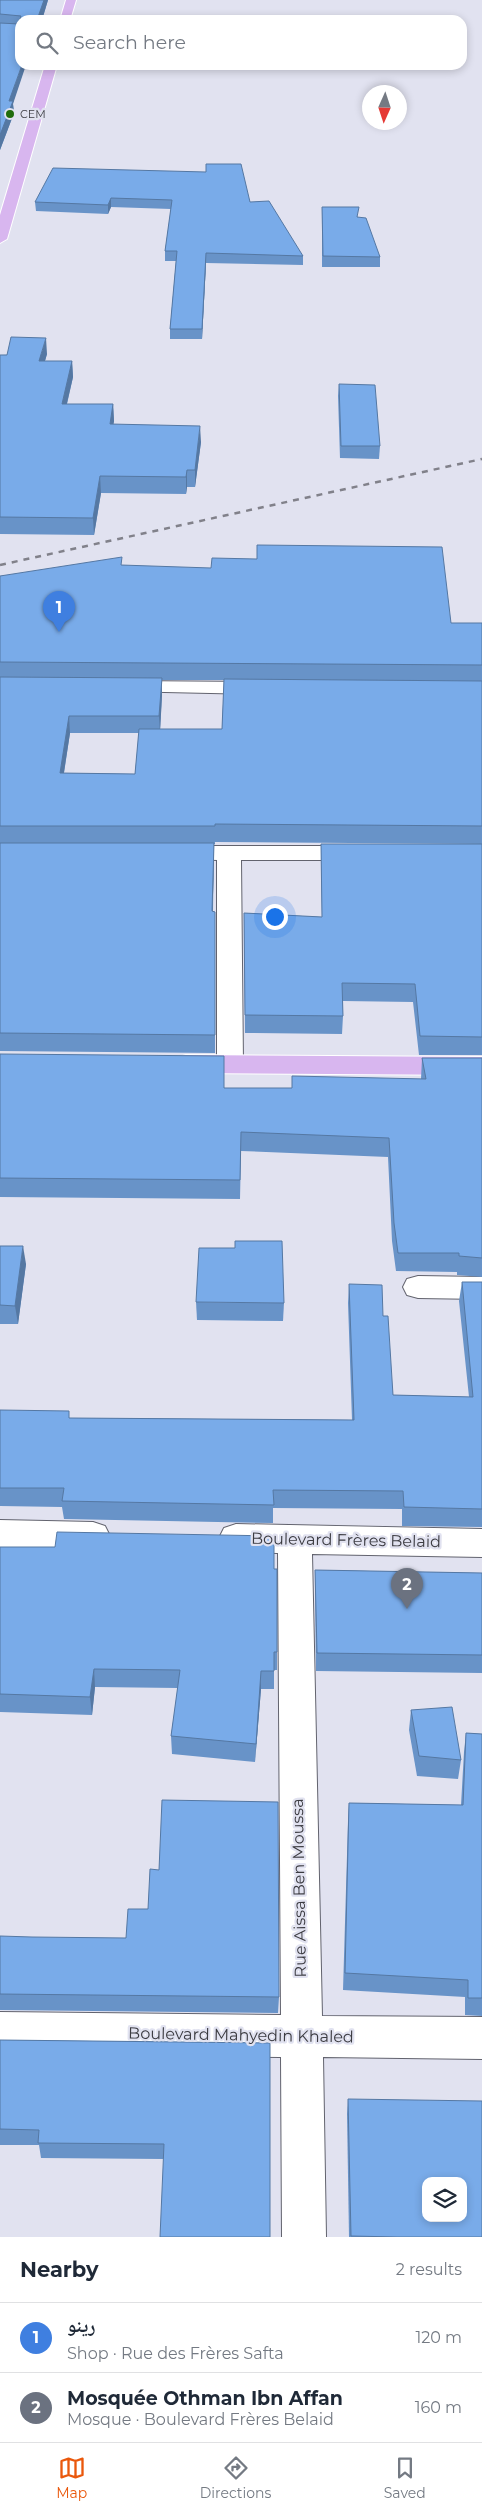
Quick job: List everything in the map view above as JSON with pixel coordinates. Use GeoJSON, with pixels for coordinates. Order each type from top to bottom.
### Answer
{"type":"FeatureCollection","features":[{"type":"Feature","properties":{"kind":"main road"},"geometry":{"type":"LineString","coordinates":[[66,15],[71,0]]}},
{"type":"Feature","properties":{"kind":"main road"},"geometry":{"type":"LineString","coordinates":[[0,240],[51,70]]}},
{"type":"Feature","properties":{"kind":"main road"},"geometry":{"type":"LineString","coordinates":[[160,1064],[482,1066]]}},
{"type":"Feature","properties":{"kind":"street"},"geometry":{"type":"LineString","coordinates":[[108,687],[285,688]]}},
{"type":"Feature","properties":{"kind":"street"},"geometry":{"type":"LineString","coordinates":[[150,852],[375,853]]}},
{"type":"Feature","properties":{"kind":"street"},"geometry":{"type":"LineString","coordinates":[[229,853],[230,1064]]}},
{"type":"Feature","properties":{"kind":"street"},"geometry":{"type":"LineString","coordinates":[[418,1288],[482,1288]]}},
{"type":"Feature","properties":{"kind":"street"},"geometry":{"type":"LineString","coordinates":[[0,1534],[128,1536]]}},
{"type":"Feature","properties":{"kind":"street","name":"Boulevard Frères Belaid"},"geometry":{"type":"LineString","coordinates":[[207,1538],[482,1543]]}},
{"type":"Feature","properties":{"kind":"street","name":"Rue Aissa Ben Moussa"},"geometry":{"type":"LineString","coordinates":[[295,1539],[304,2237]]}},
{"type":"Feature","properties":{"kind":"street","name":"Boulevard Mahyedin Khaled"},"geometry":{"type":"LineString","coordinates":[[0,2033],[482,2038]]}},
{"type":"Feature","properties":{"kind":"building"},"geometry":{"type":"Polygon","coordinates":[[[0,0],[44,0],[39,15],[0,14],[0,0]]]}},
{"type":"Feature","properties":{"kind":"building"},"geometry":{"type":"Polygon","coordinates":[[[0,23],[15,24],[15,70],[20,70],[9,101],[13,101],[0,135],[0,23]]]}},
{"type":"Feature","properties":{"kind":"building"},"geometry":{"type":"Polygon","coordinates":[[[206,164],[241,164],[250,202],[269,201],[303,256],[206,253],[202,329],[170,329],[177,251],[165,251],[172,200],[111,198],[108,205],[35,202],[53,168],[206,172],[206,164]]]}},
{"type":"Feature","properties":{"kind":"building"},"geometry":{"type":"Polygon","coordinates":[[[322,207],[359,207],[357,217],[366,218],[380,257],[323,256],[322,207]]]}},
{"type":"Feature","properties":{"kind":"building"},"geometry":{"type":"Polygon","coordinates":[[[11,337],[46,338],[39,361],[72,361],[62,404],[113,404],[110,424],[200,426],[195,470],[187,470],[186,477],[100,476],[93,518],[0,517],[0,355],[7,355],[11,337]]]}},
{"type":"Feature","properties":{"kind":"building"},"geometry":{"type":"Polygon","coordinates":[[[339,384],[375,385],[380,446],[341,446],[339,384]]]}},
{"type":"Feature","properties":{"kind":"building"},"geometry":{"type":"Polygon","coordinates":[[[257,545],[442,547],[451,623],[482,623],[482,665],[0,662],[0,576],[122,557],[121,565],[211,568],[212,558],[257,559],[257,545]]]}},
{"type":"Feature","properties":{"kind":"building"},"geometry":{"type":"Polygon","coordinates":[[[0,677],[162,678],[159,716],[69,716],[60,773],[135,774],[139,729],[222,729],[224,679],[482,681],[482,826],[215,824],[215,826],[0,826],[0,677]]]}},
{"type":"Feature","properties":{"kind":"building"},"geometry":{"type":"Polygon","coordinates":[[[0,843],[214,843],[212,911],[215,912],[215,1035],[0,1033],[0,843]]]}},
{"type":"Feature","properties":{"kind":"building"},"geometry":{"type":"Polygon","coordinates":[[[321,844],[482,844],[482,1037],[420,1036],[415,984],[342,983],[343,1016],[245,1015],[244,913],[322,917],[321,844]]]}},
{"type":"Feature","properties":{"kind":"building"},"geometry":{"type":"Polygon","coordinates":[[[0,1054],[224,1056],[224,1088],[292,1088],[292,1076],[426,1079],[422,1058],[482,1058],[482,1258],[459,1256],[459,1253],[398,1253],[394,1223],[389,1138],[241,1132],[240,1180],[0,1178],[0,1054]]]}},
{"type":"Feature","properties":{"kind":"building"},"geometry":{"type":"Polygon","coordinates":[[[235,1241],[282,1241],[284,1303],[196,1302],[199,1248],[235,1248],[235,1241]]]}},
{"type":"Feature","properties":{"kind":"building"},"geometry":{"type":"Polygon","coordinates":[[[0,1246],[23,1246],[15,1306],[0,1305],[0,1246]]]}},
{"type":"Feature","properties":{"kind":"building"},"geometry":{"type":"Polygon","coordinates":[[[462,1282],[482,1282],[482,1509],[404,1507],[403,1491],[273,1490],[274,1505],[62,1501],[64,1488],[0,1488],[0,1410],[69,1411],[69,1418],[354,1420],[349,1284],[382,1285],[383,1316],[388,1316],[393,1395],[473,1397],[462,1282]]]}},
{"type":"Feature","properties":{"kind":"building"},"geometry":{"type":"Polygon","coordinates":[[[57,1532],[274,1536],[274,1569],[277,1569],[277,1652],[274,1652],[274,1671],[261,1671],[256,1744],[171,1736],[180,1670],[94,1669],[90,1697],[0,1694],[0,1547],[55,1547],[57,1532]]]}},
{"type":"Feature","properties":{"kind":"building"},"geometry":{"type":"Polygon","coordinates":[[[315,1570],[482,1573],[482,1655],[317,1653],[315,1570]]]}},
{"type":"Feature","properties":{"kind":"building"},"geometry":{"type":"Polygon","coordinates":[[[452,1707],[461,1760],[419,1756],[411,1710],[452,1707]]]}},
{"type":"Feature","properties":{"kind":"building"},"geometry":{"type":"Polygon","coordinates":[[[466,1733],[482,1734],[482,1998],[468,1998],[468,1980],[345,1973],[349,1803],[463,1805],[466,1733]]]}},
{"type":"Feature","properties":{"kind":"building"},"geometry":{"type":"Polygon","coordinates":[[[162,1800],[278,1802],[279,1997],[0,1994],[0,1936],[126,1938],[128,1909],[148,1909],[150,1869],[159,1870],[162,1800]]]}},
{"type":"Feature","properties":{"kind":"building"},"geometry":{"type":"Polygon","coordinates":[[[0,2040],[270,2043],[270,2237],[160,2237],[164,2144],[38,2143],[39,2130],[0,2129],[0,2040]]]}},
{"type":"Feature","properties":{"kind":"building"},"geometry":{"type":"Polygon","coordinates":[[[348,2099],[482,2101],[482,2237],[351,2236],[348,2099]]]}},
{"type":"Feature","properties":{"kind":"railway"},"geometry":{"type":"LineString","coordinates":[[0,565],[482,459]]}},
{"type":"Feature","properties":{"kind":"place","name":"CEM"},"geometry":{"type":"Point","coordinates":[10,114]}},
{"type":"Feature","properties":{"kind":"place","name":"رينو"},"geometry":{"type":"Point","coordinates":[59,632]}},
{"type":"Feature","properties":{"kind":"place","name":"Mosquée Othman Ibn Affan"},"geometry":{"type":"Point","coordinates":[407,1609]}}]}
